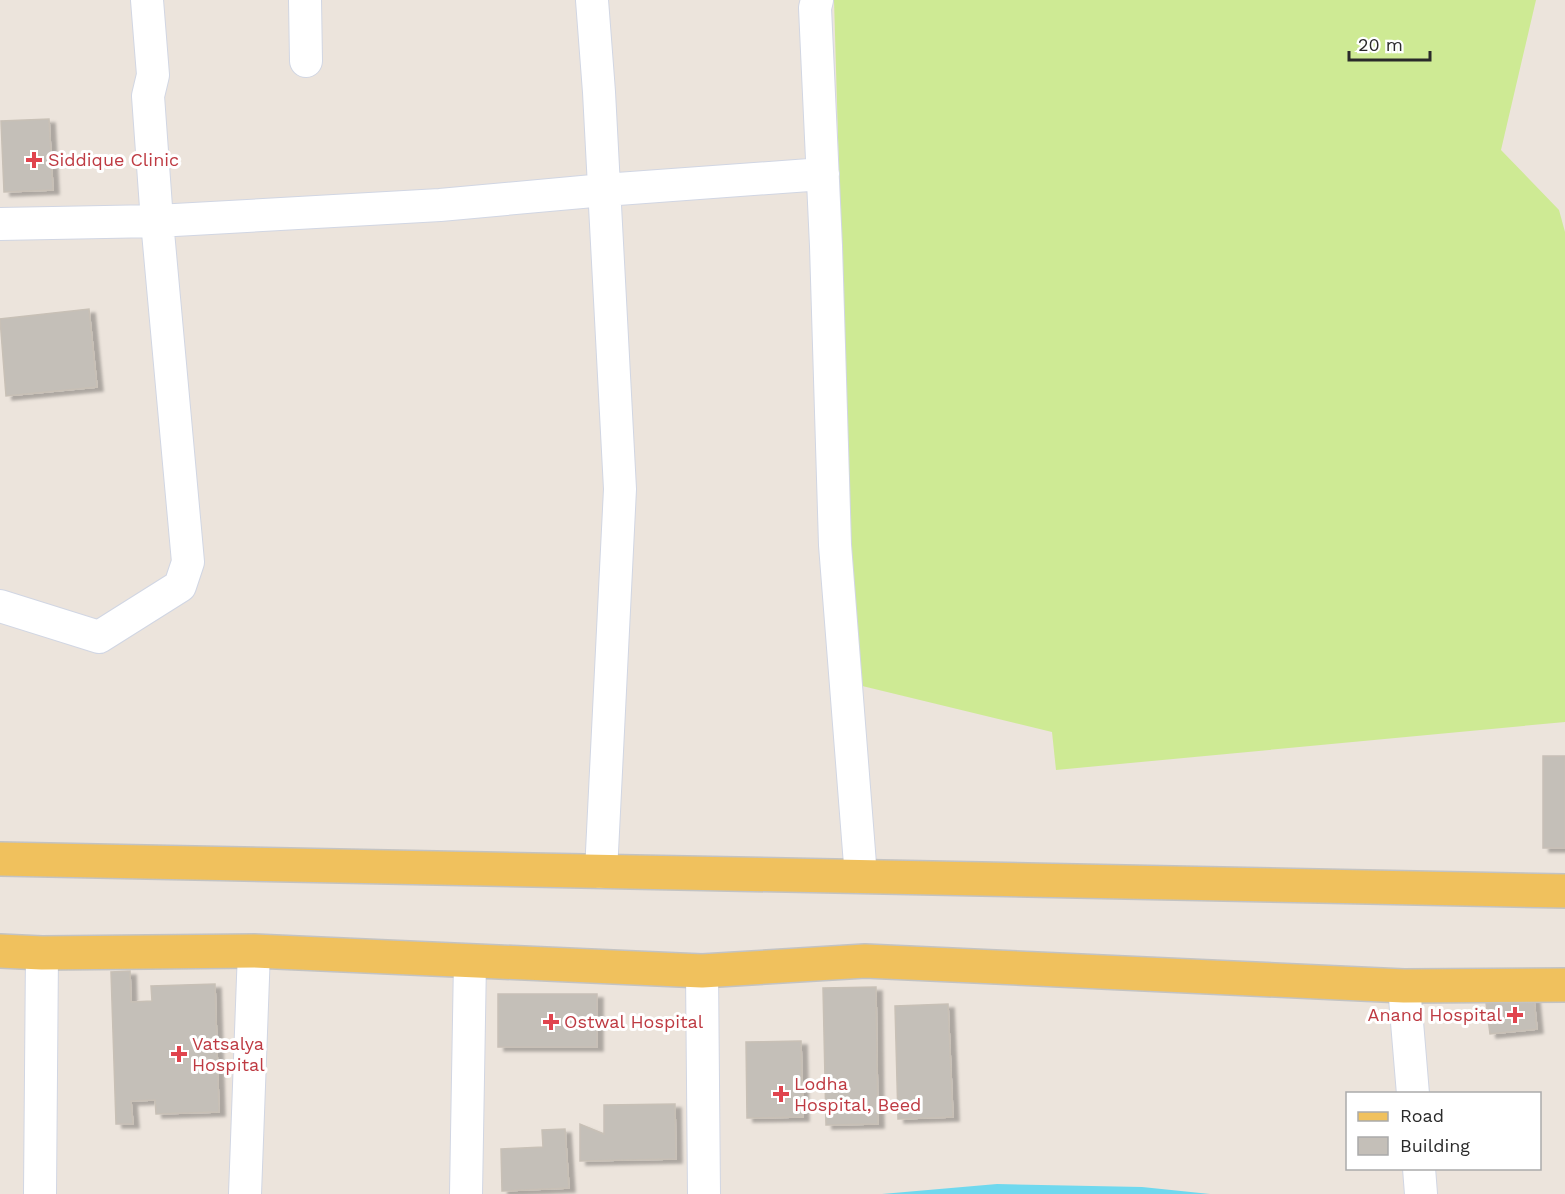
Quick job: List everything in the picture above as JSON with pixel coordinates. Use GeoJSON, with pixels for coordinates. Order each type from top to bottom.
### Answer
{"type":"FeatureCollection","features":[{"type":"Feature","properties":{"kind":"main road"},"geometry":{"type":"LineString","coordinates":[[0,859],[1565,891]]}},
{"type":"Feature","properties":{"kind":"main road"},"geometry":{"type":"LineString","coordinates":[[0,951],[42,953],[254,951],[702,971],[865,961],[1404,986],[1565,985]]}},
{"type":"Feature","properties":{"kind":"street"},"geometry":{"type":"LineString","coordinates":[[0,606],[99,637],[180,585],[188,562],[157,221],[148,96],[153,75],[147,0]]}},
{"type":"Feature","properties":{"kind":"street"},"geometry":{"type":"LineString","coordinates":[[305,0],[306,62]]}},
{"type":"Feature","properties":{"kind":"street"},"geometry":{"type":"LineString","coordinates":[[592,0],[620,489],[601,872]]}},
{"type":"Feature","properties":{"kind":"street"},"geometry":{"type":"LineString","coordinates":[[817,0],[815,8],[823,174],[835,545],[861,877]]}},
{"type":"Feature","properties":{"kind":"street"},"geometry":{"type":"LineString","coordinates":[[0,224],[157,221],[440,205],[823,174]]}},
{"type":"Feature","properties":{"kind":"street"},"geometry":{"type":"LineString","coordinates":[[245,1194],[254,951]]}},
{"type":"Feature","properties":{"kind":"street"},"geometry":{"type":"LineString","coordinates":[[40,1194],[42,953]]}},
{"type":"Feature","properties":{"kind":"street"},"geometry":{"type":"LineString","coordinates":[[466,1194],[471,961]]}},
{"type":"Feature","properties":{"kind":"street"},"geometry":{"type":"LineString","coordinates":[[702,971],[704,1194]]}},
{"type":"Feature","properties":{"kind":"street"},"geometry":{"type":"LineString","coordinates":[[1404,986],[1413,1092]]}},
{"type":"Feature","properties":{"kind":"street"},"geometry":{"type":"LineString","coordinates":[[1419,1170],[1421,1194]]}},
{"type":"Feature","properties":{"kind":"green space"},"geometry":{"type":"Polygon","coordinates":[[[834,0],[1536,0],[1501,150],[1559,210],[1565,232],[1565,722],[1056,770],[1052,732],[854,684],[834,0]]]}},
{"type":"Feature","properties":{"kind":"water"},"geometry":{"type":"Polygon","coordinates":[[[997,1184],[1142,1187],[1210,1194],[882,1194],[997,1184]]]}},
{"type":"Feature","properties":{"kind":"building"},"geometry":{"type":"Polygon","coordinates":[[[49,119],[53,190],[4,192],[1,121],[49,119]]]}},
{"type":"Feature","properties":{"kind":"building"},"geometry":{"type":"Polygon","coordinates":[[[89,309],[97,387],[6,396],[0,319],[89,309]]]}},
{"type":"Feature","properties":{"kind":"building"},"geometry":{"type":"Polygon","coordinates":[[[1543,756],[1565,756],[1565,848],[1543,848],[1543,756]]]}},
{"type":"Feature","properties":{"kind":"building"},"geometry":{"type":"Polygon","coordinates":[[[130,971],[131,1002],[152,1001],[151,986],[215,984],[219,1112],[156,1114],[155,1100],[131,1101],[133,1124],[116,1124],[111,972],[130,971]]]}},
{"type":"Feature","properties":{"kind":"building"},"geometry":{"type":"Polygon","coordinates":[[[876,987],[878,1124],[826,1125],[823,988],[876,987]]]}},
{"type":"Feature","properties":{"kind":"building"},"geometry":{"type":"Polygon","coordinates":[[[1533,989],[1537,1029],[1490,1034],[1485,995],[1533,989]]]}},
{"type":"Feature","properties":{"kind":"building"},"geometry":{"type":"Polygon","coordinates":[[[498,994],[597,994],[597,1047],[498,1047],[498,994]]]}},
{"type":"Feature","properties":{"kind":"building"},"geometry":{"type":"Polygon","coordinates":[[[948,1004],[953,1117],[898,1119],[895,1006],[948,1004]]]}},
{"type":"Feature","properties":{"kind":"building"},"geometry":{"type":"Polygon","coordinates":[[[801,1041],[803,1117],[747,1118],[746,1042],[801,1041]]]}},
{"type":"Feature","properties":{"kind":"building"},"geometry":{"type":"Polygon","coordinates":[[[675,1104],[676,1159],[580,1161],[580,1124],[604,1134],[604,1105],[675,1104]]]}},
{"type":"Feature","properties":{"kind":"building"},"geometry":{"type":"Polygon","coordinates":[[[565,1129],[569,1188],[502,1191],[501,1149],[543,1147],[542,1130],[565,1129]]]}},
{"type":"Feature","properties":{"kind":"place","name":"Siddique Clinic"},"geometry":{"type":"Point","coordinates":[34,160]}},
{"type":"Feature","properties":{"kind":"place","name":"Anand Hospital"},"geometry":{"type":"Point","coordinates":[1515,1015]}},
{"type":"Feature","properties":{"kind":"place","name":"Ostwal Hospital"},"geometry":{"type":"Point","coordinates":[551,1022]}},
{"type":"Feature","properties":{"kind":"place","name":"Vatsalya Hospital"},"geometry":{"type":"Point","coordinates":[179,1054]}},
{"type":"Feature","properties":{"kind":"place","name":"Lodha Hospital, Beed"},"geometry":{"type":"Point","coordinates":[781,1094]}}]}
